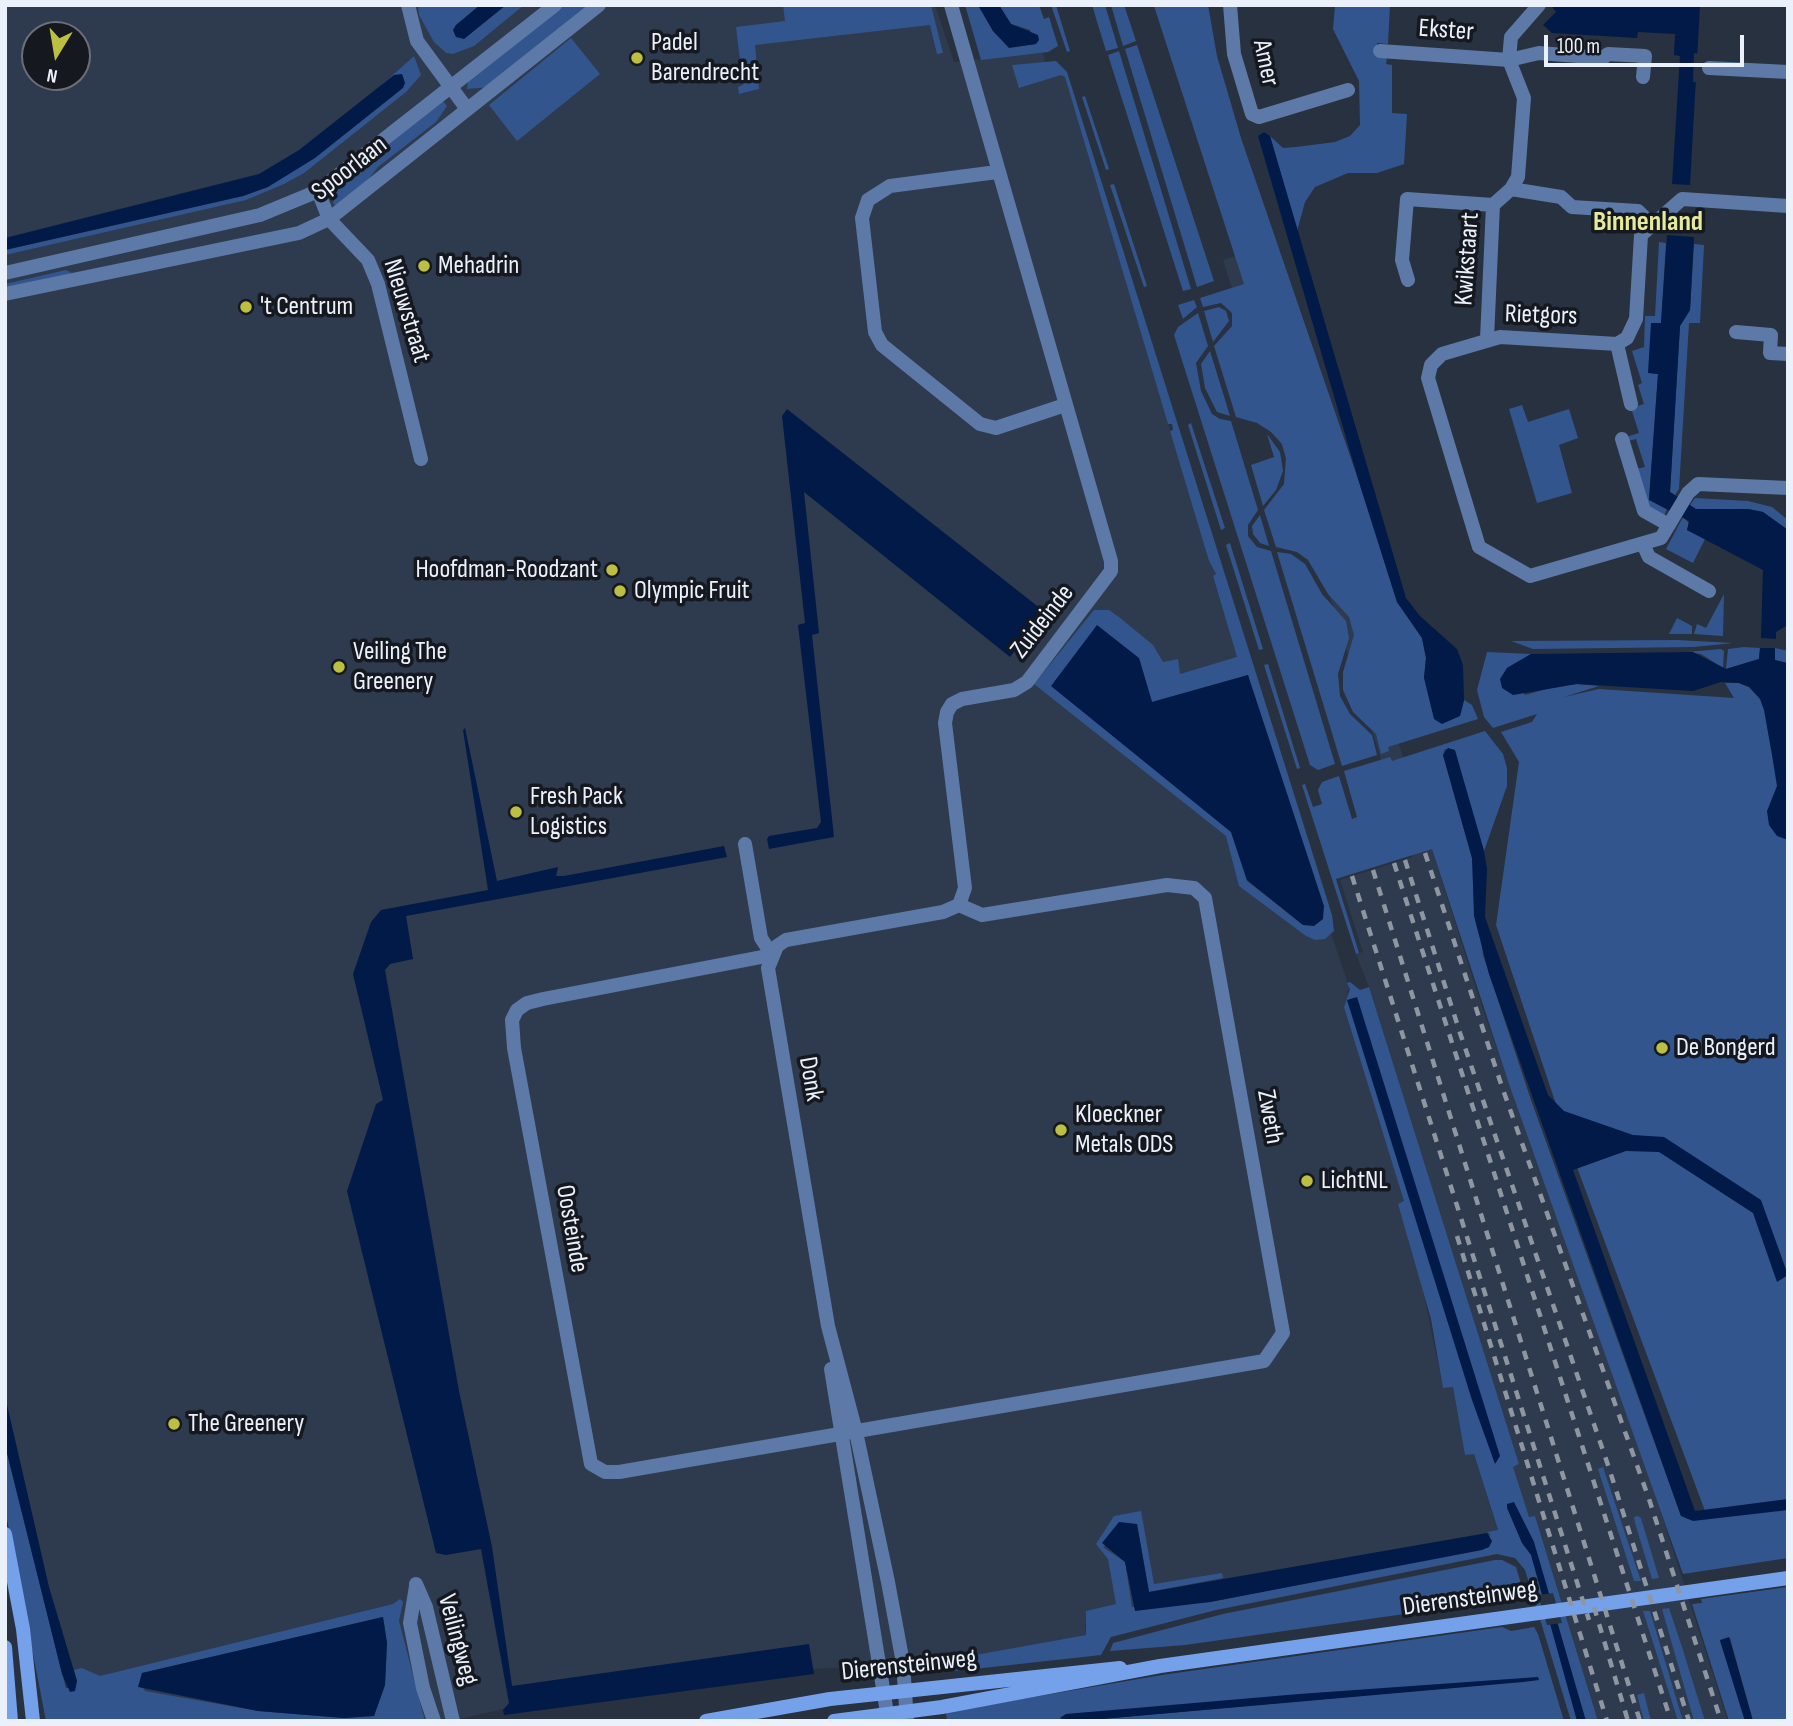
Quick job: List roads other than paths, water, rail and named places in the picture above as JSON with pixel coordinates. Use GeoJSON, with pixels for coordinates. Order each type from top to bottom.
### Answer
{"type":"FeatureCollection","features":[{"type":"Feature","properties":{"kind":"main road"},"geometry":{"type":"LineString","coordinates":[[5,1534],[23,1629],[33,1721]]}},
{"type":"Feature","properties":{"kind":"main road","name":"Dierensteinweg"},"geometry":{"type":"LineString","coordinates":[[834,1721],[907,1716],[1160,1666],[1788,1578]]}},
{"type":"Feature","properties":{"kind":"main road"},"geometry":{"type":"LineString","coordinates":[[5,1647],[11,1721]]}},
{"type":"Feature","properties":{"kind":"main road","name":"Dierensteinweg"},"geometry":{"type":"LineString","coordinates":[[706,1721],[779,1707],[1088,1669],[1160,1666]]}},
{"type":"Feature","properties":{"kind":"street"},"geometry":{"type":"LineString","coordinates":[[408,5],[417,41],[467,109]]}},
{"type":"Feature","properties":{"kind":"street","name":"Spoorlaan"},"geometry":{"type":"LineString","coordinates":[[5,273],[260,215],[318,191],[555,5]]}},
{"type":"Feature","properties":{"kind":"street","name":"Spoorlaan"},"geometry":{"type":"LineString","coordinates":[[5,294],[299,233],[329,219],[599,5]]}},
{"type":"Feature","properties":{"kind":"street","name":"Zuideinde"},"geometry":{"type":"LineString","coordinates":[[951,5],[1111,561],[1111,571],[1027,682],[1014,691],[962,699],[952,704],[947,712],[945,723],[965,888],[959,905]]}},
{"type":"Feature","properties":{"kind":"street","name":"Amer"},"geometry":{"type":"LineString","coordinates":[[1230,5],[1234,54],[1252,114],[1259,117],[1349,90]]}},
{"type":"Feature","properties":{"kind":"street"},"geometry":{"type":"LineString","coordinates":[[1533,7],[1511,37],[1509,60],[1539,53],[1603,58],[1608,54],[1645,56],[1643,77]]}},
{"type":"Feature","properties":{"kind":"street","name":"Ekster"},"geometry":{"type":"LineString","coordinates":[[1380,51],[1509,60]]}},
{"type":"Feature","properties":{"kind":"street","name":"Kwikstaart"},"geometry":{"type":"LineString","coordinates":[[1488,339],[1493,205],[1511,189],[1518,177],[1524,99],[1509,60]]}},
{"type":"Feature","properties":{"kind":"street"},"geometry":{"type":"LineString","coordinates":[[1709,68],[1788,72]]}},
{"type":"Feature","properties":{"kind":"street"},"geometry":{"type":"LineString","coordinates":[[997,172],[890,186],[867,200],[862,218],[874,332],[882,345],[980,424],[996,428],[1065,405]]}},
{"type":"Feature","properties":{"kind":"street","name":"Kwikstaart"},"geometry":{"type":"LineString","coordinates":[[1511,189],[1561,197],[1572,207],[1638,212],[1651,224]]}},
{"type":"Feature","properties":{"kind":"street","name":"Nieuwstraat"},"geometry":{"type":"LineString","coordinates":[[318,191],[329,219],[368,260],[378,284],[421,459]]}},
{"type":"Feature","properties":{"kind":"street"},"geometry":{"type":"LineString","coordinates":[[1408,280],[1402,260],[1407,199],[1493,205]]}},
{"type":"Feature","properties":{"kind":"street"},"geometry":{"type":"LineString","coordinates":[[1631,404],[1616,344],[1628,338],[1633,330],[1641,235],[1682,200],[1788,206]]}},
{"type":"Feature","properties":{"kind":"street"},"geometry":{"type":"LineString","coordinates":[[1736,332],[1771,335],[1770,353],[1788,354]]}},
{"type":"Feature","properties":{"kind":"street","name":"Rietgors"},"geometry":{"type":"LineString","coordinates":[[1616,344],[1500,337],[1441,354],[1431,365],[1428,378],[1479,547],[1530,576],[1661,538],[1688,492],[1698,484],[1788,488]]}},
{"type":"Feature","properties":{"kind":"street"},"geometry":{"type":"LineString","coordinates":[[1622,439],[1644,511],[1671,521]]}},
{"type":"Feature","properties":{"kind":"street"},"geometry":{"type":"LineString","coordinates":[[1643,544],[1649,557],[1709,591]]}},
{"type":"Feature","properties":{"kind":"street","name":"Donk"},"geometry":{"type":"LineString","coordinates":[[745,844],[761,938],[772,955],[768,968],[770,988],[828,1326],[840,1434],[889,1717]]}},
{"type":"Feature","properties":{"kind":"street","name":"Zweth"},"geometry":{"type":"LineString","coordinates":[[840,1434],[1264,1361],[1283,1333],[1205,898],[1194,888],[1167,885],[982,915],[959,905]]}},
{"type":"Feature","properties":{"kind":"street"},"geometry":{"type":"LineString","coordinates":[[772,955],[786,940],[943,912],[959,905]]}},
{"type":"Feature","properties":{"kind":"street","name":"Oosteinde"},"geometry":{"type":"LineString","coordinates":[[772,955],[527,1003],[517,1010],[512,1034],[591,1464],[605,1472],[620,1472],[840,1434]]}},
{"type":"Feature","properties":{"kind":"street","name":"Donk"},"geometry":{"type":"LineString","coordinates":[[828,1326],[856,1432],[888,1582],[906,1692],[907,1716]]}},
{"type":"Feature","properties":{"kind":"street","name":"Veilingweg"},"geometry":{"type":"LineString","coordinates":[[434,1721],[423,1688],[410,1623],[416,1584],[426,1607],[453,1721]]}},
{"type":"Feature","properties":{"kind":"railway"},"geometry":{"type":"LineString","coordinates":[[1425,853],[1502,1087],[1649,1499],[1721,1721]]}},
{"type":"Feature","properties":{"kind":"railway"},"geometry":{"type":"LineString","coordinates":[[1405,860],[1460,1033],[1609,1468],[1689,1721]]}},
{"type":"Feature","properties":{"kind":"railway"},"geometry":{"type":"LineString","coordinates":[[1394,863],[1671,1721]]}},
{"type":"Feature","properties":{"kind":"railway"},"geometry":{"type":"LineString","coordinates":[[1373,870],[1640,1721]]}},
{"type":"Feature","properties":{"kind":"railway"},"geometry":{"type":"LineString","coordinates":[[1352,876],[1589,1620]]}},
{"type":"Feature","properties":{"kind":"railway"},"geometry":{"type":"LineString","coordinates":[[1457,1236],[1607,1721]]}},
{"type":"Feature","properties":{"kind":"railway"},"geometry":{"type":"LineString","coordinates":[[1594,1607],[1628,1721]]}},
{"type":"Feature","properties":{"kind":"place","name":"Padel Barendrecht"},"geometry":{"type":"Point","coordinates":[637,58]}},
{"type":"Feature","properties":{"kind":"place","name":"Mehadrin"},"geometry":{"type":"Point","coordinates":[424,266]}},
{"type":"Feature","properties":{"kind":"place","name":"'t Centrum"},"geometry":{"type":"Point","coordinates":[246,307]}},
{"type":"Feature","properties":{"kind":"place","name":"Hoofdman-Roodzant"},"geometry":{"type":"Point","coordinates":[612,570]}},
{"type":"Feature","properties":{"kind":"place","name":"Olympic Fruit"},"geometry":{"type":"Point","coordinates":[620,591]}},
{"type":"Feature","properties":{"kind":"place","name":"Veiling The Greenery"},"geometry":{"type":"Point","coordinates":[339,667]}},
{"type":"Feature","properties":{"kind":"place","name":"Fresh Pack Logistics"},"geometry":{"type":"Point","coordinates":[516,812]}},
{"type":"Feature","properties":{"kind":"place","name":"De Bongerd"},"geometry":{"type":"Point","coordinates":[1662,1048]}},
{"type":"Feature","properties":{"kind":"place","name":"Kloeckner Metals ODS"},"geometry":{"type":"Point","coordinates":[1061,1130]}},
{"type":"Feature","properties":{"kind":"place","name":"LichtNL"},"geometry":{"type":"Point","coordinates":[1307,1181]}},
{"type":"Feature","properties":{"kind":"place","name":"The Greenery"},"geometry":{"type":"Point","coordinates":[174,1424]}},
{"type":"Feature","properties":{"kind":"district","name":"Binnenland"},"geometry":{"type":"Point","coordinates":[1648,223]}}]}
